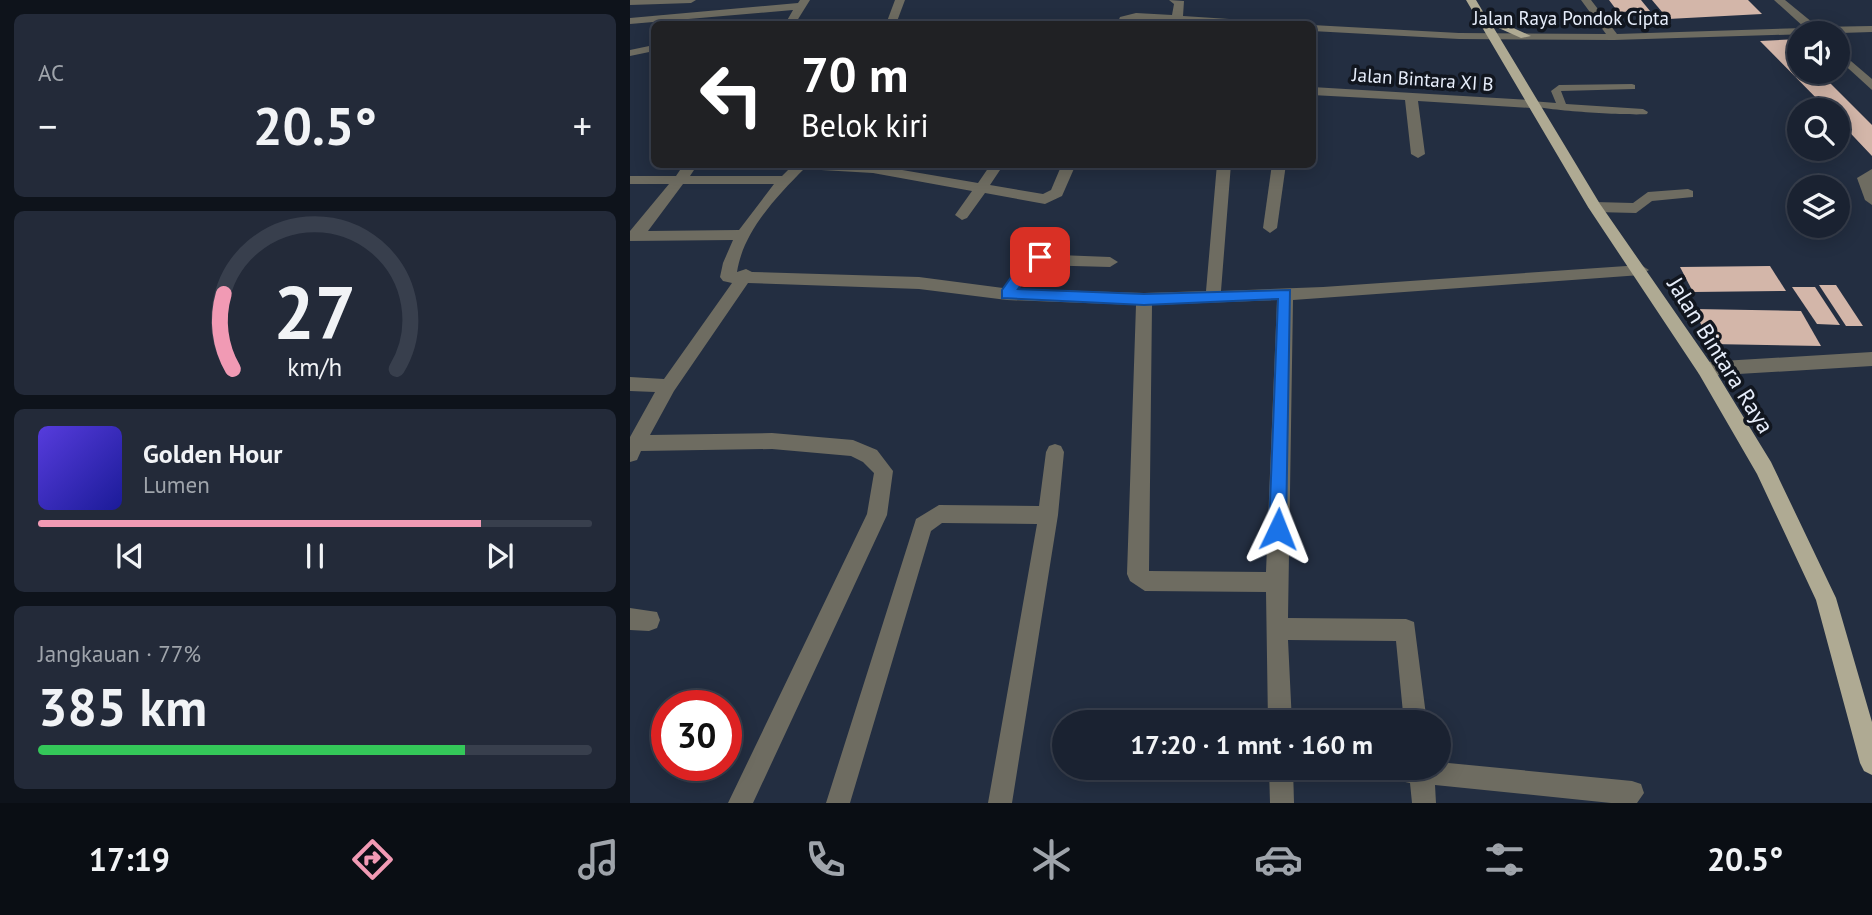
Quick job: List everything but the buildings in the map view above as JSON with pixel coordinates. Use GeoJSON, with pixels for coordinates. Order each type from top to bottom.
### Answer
{"type":"FeatureCollection","features":[{"type":"Feature","properties":{"kind":"main road","name":"Jalan Bintara Raya"},"geometry":{"type":"LineString","coordinates":[[1471,0],[1595,207],[1705,369],[1764,468],[1826,598],[1872,763]]}},
{"type":"Feature","properties":{"kind":"main road"},"geometry":{"type":"LineString","coordinates":[[1482,17],[1525,36]]}},
{"type":"Feature","properties":{"kind":"street"},"geometry":{"type":"LineString","coordinates":[[630,2],[691,0]]}},
{"type":"Feature","properties":{"kind":"street"},"geometry":{"type":"LineString","coordinates":[[892,21],[900,0]]}},
{"type":"Feature","properties":{"kind":"street"},"geometry":{"type":"LineString","coordinates":[[1174,0],[1180,3],[1177,19]]}},
{"type":"Feature","properties":{"kind":"street"},"geometry":{"type":"LineString","coordinates":[[1586,0],[1614,37]]}},
{"type":"Feature","properties":{"kind":"street"},"geometry":{"type":"LineString","coordinates":[[1779,0],[1804,21]]}},
{"type":"Feature","properties":{"kind":"street"},"geometry":{"type":"LineString","coordinates":[[630,20],[803,3]]}},
{"type":"Feature","properties":{"kind":"street"},"geometry":{"type":"LineString","coordinates":[[792,21],[803,3]]}},
{"type":"Feature","properties":{"kind":"street"},"geometry":{"type":"LineString","coordinates":[[1125,21],[1130,16],[1202,21]]}},
{"type":"Feature","properties":{"kind":"street","name":"Jalan Raya Pondok Cipta"},"geometry":{"type":"LineString","coordinates":[[1316,27],[1525,36],[1614,37],[1787,33]]}},
{"type":"Feature","properties":{"kind":"street","name":"Jalan Raya Pondok Cipta"},"geometry":{"type":"LineString","coordinates":[[1850,30],[1872,29]]}},
{"type":"Feature","properties":{"kind":"street"},"geometry":{"type":"LineString","coordinates":[[630,53],[651,49]]}},
{"type":"Feature","properties":{"kind":"street"},"geometry":{"type":"LineString","coordinates":[[1850,65],[1872,86]]}},
{"type":"Feature","properties":{"kind":"street","name":"Jalan Bintara XI B"},"geometry":{"type":"LineString","coordinates":[[1316,91],[1531,104]]}},
{"type":"Feature","properties":{"kind":"street"},"geometry":{"type":"LineString","coordinates":[[1411,97],[1418,154]]}},
{"type":"Feature","properties":{"kind":"street"},"geometry":{"type":"LineString","coordinates":[[633,236],[690,168]]}},
{"type":"Feature","properties":{"kind":"street"},"geometry":{"type":"LineString","coordinates":[[798,168],[784,180],[744,235],[728,268],[728,277],[746,275],[919,283],[1007,294],[1144,299],[1285,293],[1640,270]]}},
{"type":"Feature","properties":{"kind":"street"},"geometry":{"type":"LineString","coordinates":[[855,168],[1045,199],[1057,193],[1067,168]]}},
{"type":"Feature","properties":{"kind":"street"},"geometry":{"type":"LineString","coordinates":[[962,215],[995,168]]}},
{"type":"Feature","properties":{"kind":"street"},"geometry":{"type":"LineString","coordinates":[[1213,295],[1224,168]]}},
{"type":"Feature","properties":{"kind":"street"},"geometry":{"type":"LineString","coordinates":[[1270,229],[1278,168]]}},
{"type":"Feature","properties":{"kind":"street"},"geometry":{"type":"LineString","coordinates":[[1872,173],[1864,178],[1872,200]]}},
{"type":"Feature","properties":{"kind":"street"},"geometry":{"type":"LineString","coordinates":[[630,180],[784,180]]}},
{"type":"Feature","properties":{"kind":"street"},"geometry":{"type":"LineString","coordinates":[[1595,207],[1633,209],[1648,197],[1688,194]]}},
{"type":"Feature","properties":{"kind":"street"},"geometry":{"type":"LineString","coordinates":[[633,236],[744,235]]}},
{"type":"Feature","properties":{"kind":"street"},"geometry":{"type":"LineString","coordinates":[[1007,294],[1033,259],[1110,262]]}},
{"type":"Feature","properties":{"kind":"street"},"geometry":{"type":"LineString","coordinates":[[633,448],[668,386],[746,275]]}},
{"type":"Feature","properties":{"kind":"street"},"geometry":{"type":"LineString","coordinates":[[1280,710],[1276,582],[1285,293]]}},
{"type":"Feature","properties":{"kind":"street"},"geometry":{"type":"LineString","coordinates":[[1144,299],[1137,574],[1145,581],[1276,582]]}},
{"type":"Feature","properties":{"kind":"street"},"geometry":{"type":"LineString","coordinates":[[1705,369],[1872,359]]}},
{"type":"Feature","properties":{"kind":"street"},"geometry":{"type":"LineString","coordinates":[[630,384],[668,386]]}},
{"type":"Feature","properties":{"kind":"street"},"geometry":{"type":"LineString","coordinates":[[633,448],[772,441],[853,448],[870,456],[884,471],[877,515],[740,803]]}},
{"type":"Feature","properties":{"kind":"street"},"geometry":{"type":"LineString","coordinates":[[1000,803],[1048,515],[1055,452]]}},
{"type":"Feature","properties":{"kind":"street"},"geometry":{"type":"LineString","coordinates":[[838,803],[923,525],[939,514],[1048,515]]}},
{"type":"Feature","properties":{"kind":"street"},"geometry":{"type":"LineString","coordinates":[[1277,629],[1406,630],[1415,710]]}},
{"type":"Feature","properties":{"kind":"street"},"geometry":{"type":"LineString","coordinates":[[1451,774],[1632,793]]}},
{"type":"Feature","properties":{"kind":"street"},"geometry":{"type":"LineString","coordinates":[[1281,780],[1282,803]]}},
{"type":"Feature","properties":{"kind":"street"},"geometry":{"type":"LineString","coordinates":[[1423,780],[1424,803]]}},
{"type":"Feature","properties":{"kind":"lane"},"geometry":{"type":"LineString","coordinates":[[1563,107],[1556,91],[1559,88],[1633,87]]}},
{"type":"Feature","properties":{"kind":"lane"},"geometry":{"type":"LineString","coordinates":[[1531,104],[1643,112]]}},
{"type":"Feature","properties":{"kind":"route"},"geometry":{"type":"LineString","coordinates":[[1040,257],[1029,263],[1007,294],[1144,299],[1285,293],[1278,529]]}}]}
